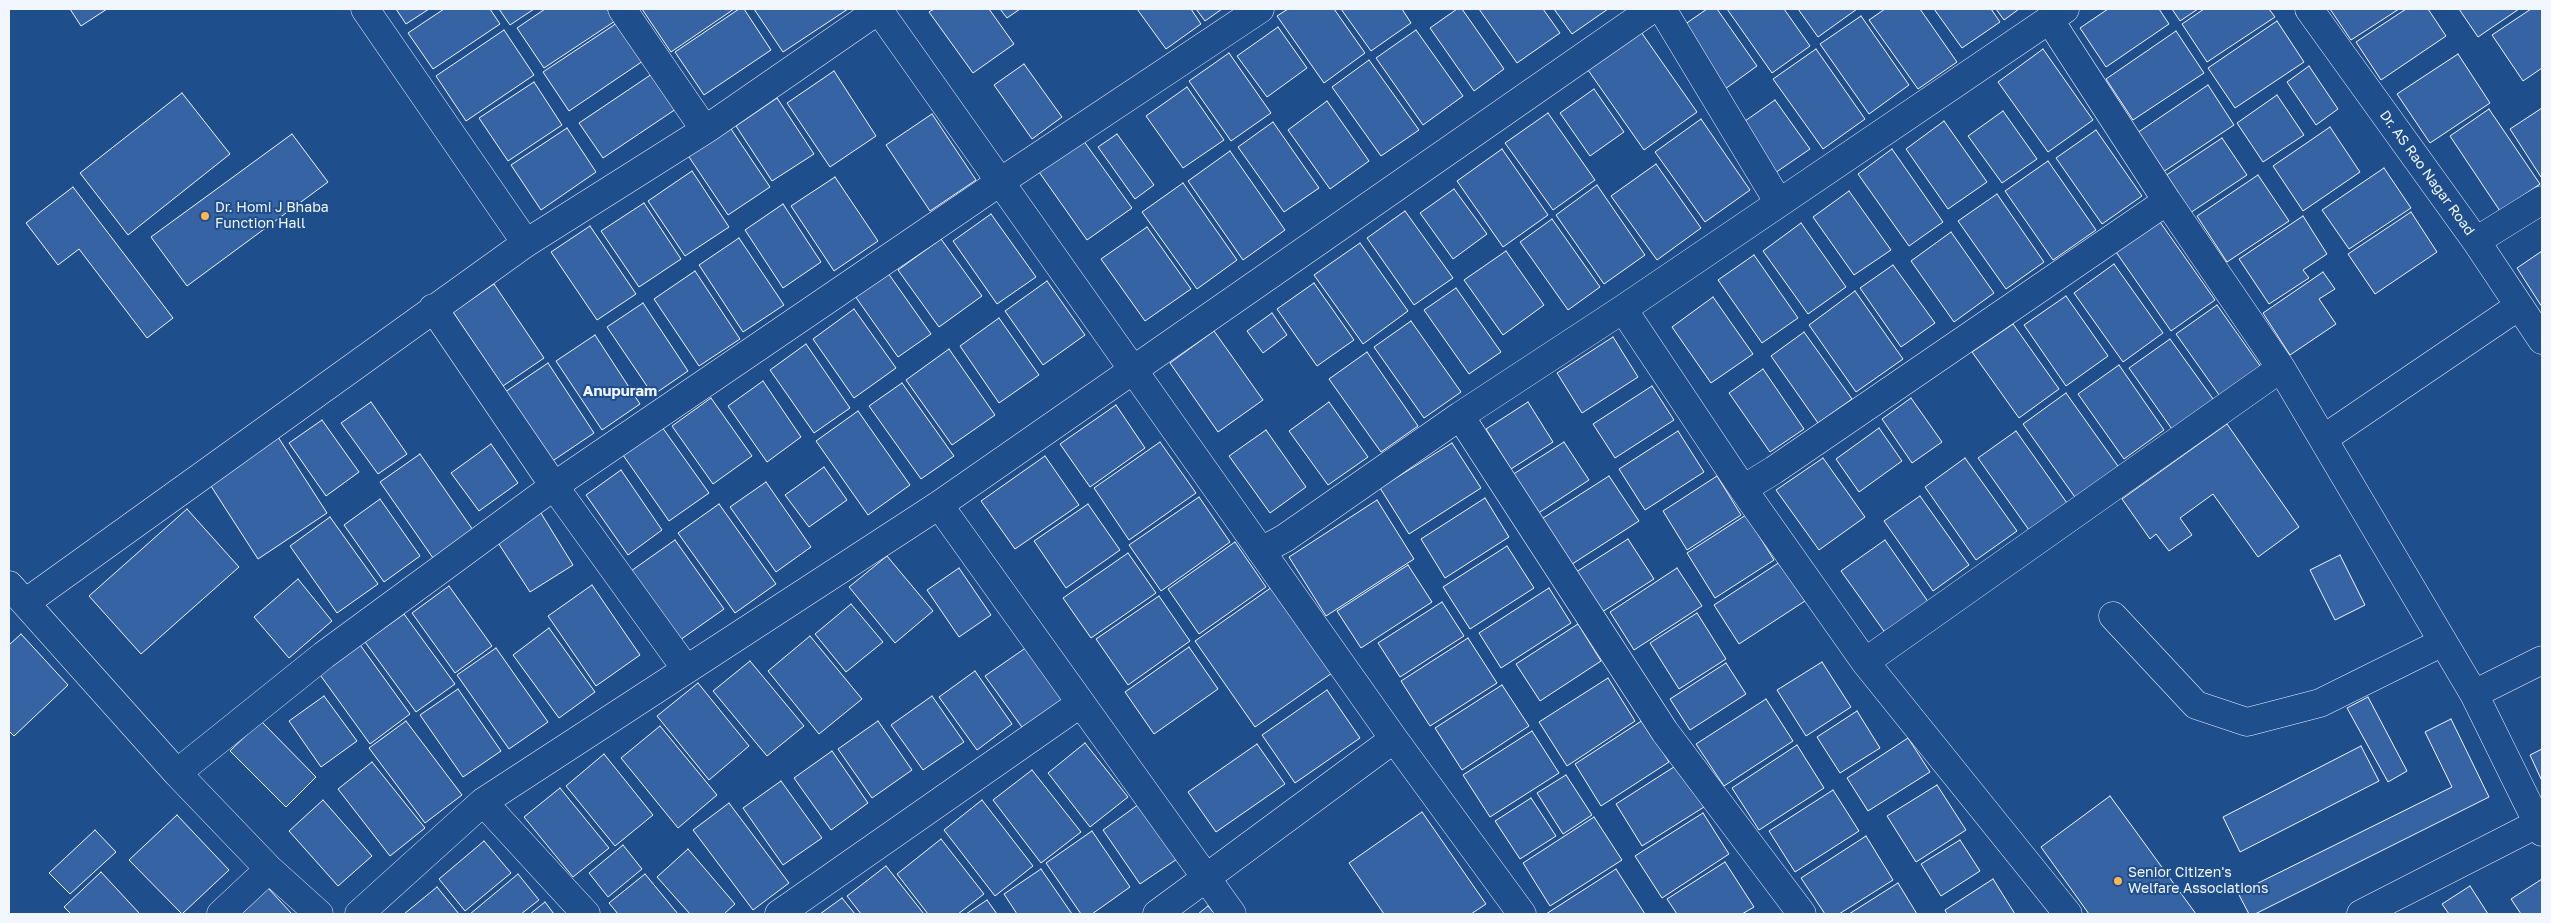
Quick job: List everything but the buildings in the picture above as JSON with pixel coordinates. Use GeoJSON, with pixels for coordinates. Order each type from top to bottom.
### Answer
{"type":"FeatureCollection","features":[{"type":"Feature","properties":{"kind":"street"},"geometry":{"type":"LineString","coordinates":[[365,9],[526,243]]}},
{"type":"Feature","properties":{"kind":"street"},"geometry":{"type":"LineString","coordinates":[[622,9],[705,130]]}},
{"type":"Feature","properties":{"kind":"street"},"geometry":{"type":"LineString","coordinates":[[319,914],[269,869],[178,773],[17,594],[526,243],[705,130],[879,9],[1394,739],[1522,914]]}},
{"type":"Feature","properties":{"kind":"street"},"geometry":{"type":"LineString","coordinates":[[178,773],[324,654],[554,486],[1000,182],[1260,9]]}},
{"type":"Feature","properties":{"kind":"street"},"geometry":{"type":"LineString","coordinates":[[359,914],[483,802],[939,505],[1652,9]]}},
{"type":"Feature","properties":{"kind":"street"},"geometry":{"type":"LineString","coordinates":[[1662,9],[1779,203]]}},
{"type":"Feature","properties":{"kind":"street","name":"Dr. AS Rao Nagar Road"},"geometry":{"type":"LineString","coordinates":[[2309,9],[2476,241],[2542,340]]}},
{"type":"Feature","properties":{"kind":"street"},"geometry":{"type":"LineString","coordinates":[[1261,551],[1286,538],[1460,416],[1623,309],[2057,14],[2167,200],[2281,368],[2474,694],[2539,828],[2362,914]]}},
{"type":"Feature","properties":{"kind":"street"},"geometry":{"type":"LineString","coordinates":[[1743,488],[1783,464],[2167,200]]}},
{"type":"Feature","properties":{"kind":"street"},"geometry":{"type":"LineString","coordinates":[[2476,241],[2542,200]]}},
{"type":"Feature","properties":{"kind":"street"},"geometry":{"type":"LineString","coordinates":[[2323,440],[2519,306]]}},
{"type":"Feature","properties":{"kind":"street"},"geometry":{"type":"LineString","coordinates":[[434,308],[554,486],[686,670]]}},
{"type":"Feature","properties":{"kind":"street"},"geometry":{"type":"LineString","coordinates":[[1623,309],[1743,488],[1864,662],[2068,914]]}},
{"type":"Feature","properties":{"kind":"street"},"geometry":{"type":"LineString","coordinates":[[1864,662],[2281,368]]}},
{"type":"Feature","properties":{"kind":"street"},"geometry":{"type":"LineString","coordinates":[[1460,416],[1665,732],[1802,914]]}},
{"type":"Feature","properties":{"kind":"street"},"geometry":{"type":"LineString","coordinates":[[939,505],[1232,914]]}},
{"type":"Feature","properties":{"kind":"street"},"geometry":{"type":"LineString","coordinates":[[2113,616],[2196,705],[2247,722],[2320,703],[2443,642]]}},
{"type":"Feature","properties":{"kind":"street"},"geometry":{"type":"LineString","coordinates":[[2474,694],[2542,660]]}},
{"type":"Feature","properties":{"kind":"street"},"geometry":{"type":"LineString","coordinates":[[779,914],[1081,703]]}},
{"type":"Feature","properties":{"kind":"street"},"geometry":{"type":"LineString","coordinates":[[1157,914],[1394,739]]}},
{"type":"Feature","properties":{"kind":"street"},"geometry":{"type":"LineString","coordinates":[[483,802],[586,914]]}},
{"type":"Feature","properties":{"kind":"street"},"geometry":{"type":"LineString","coordinates":[[221,914],[269,869]]}},
{"type":"Feature","properties":{"kind":"place","name":"Dr. Homi J Bhaba Function Hall"},"geometry":{"type":"Point","coordinates":[205,216]}},
{"type":"Feature","properties":{"kind":"place","name":"Senior Citizen's Welfare Associations"},"geometry":{"type":"Point","coordinates":[2118,881]}},
{"type":"Feature","properties":{"kind":"district","name":"Anupuram"},"geometry":{"type":"Point","coordinates":[620,391]}}]}
